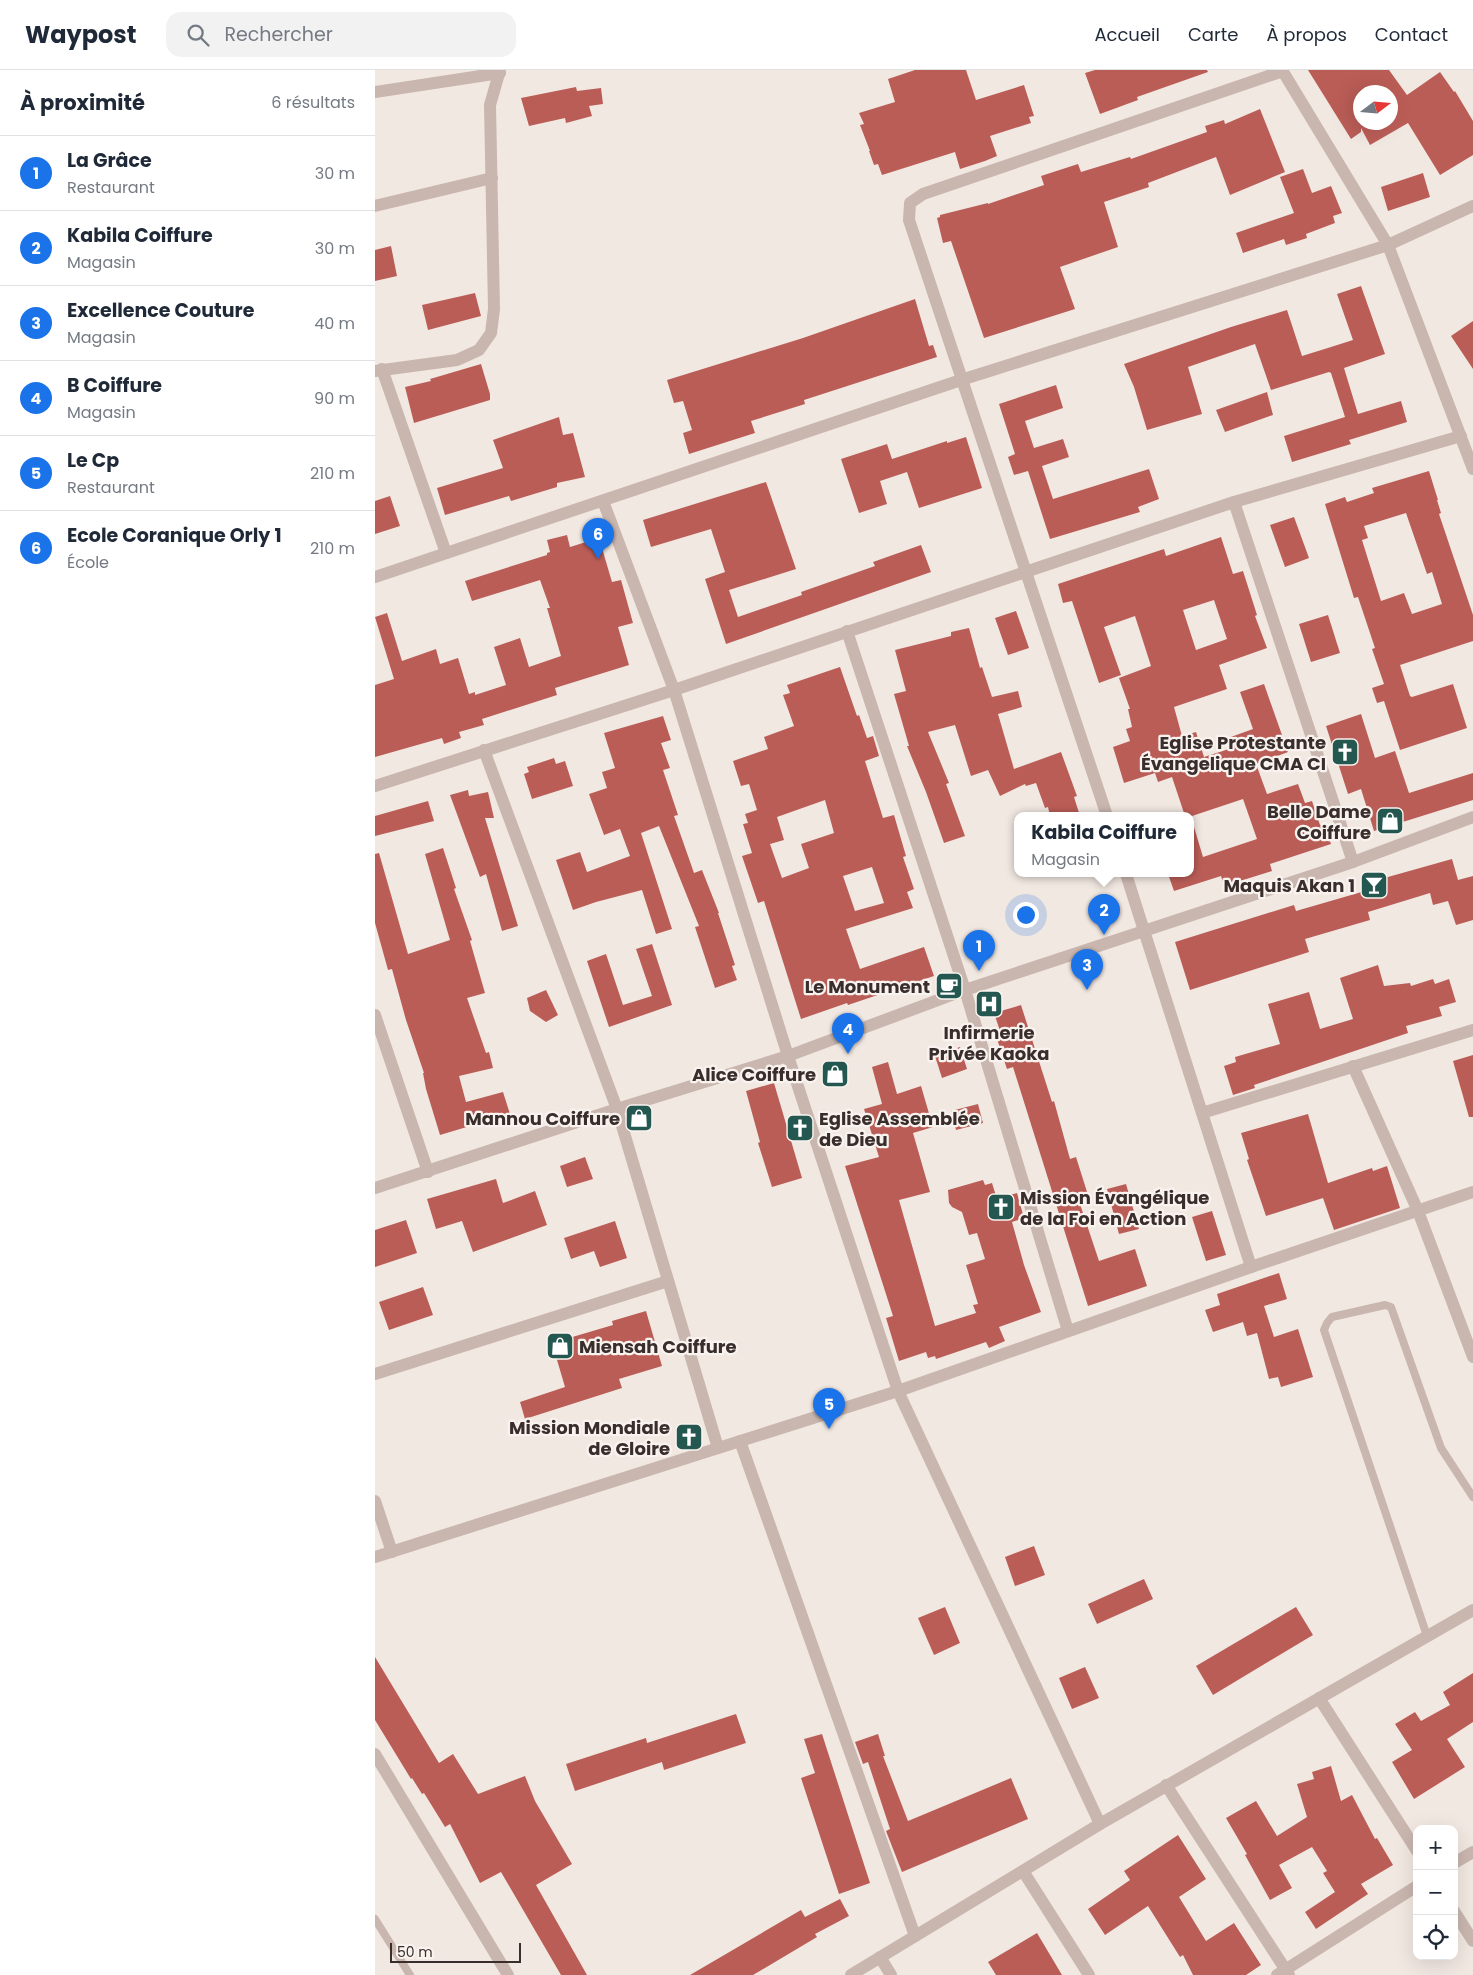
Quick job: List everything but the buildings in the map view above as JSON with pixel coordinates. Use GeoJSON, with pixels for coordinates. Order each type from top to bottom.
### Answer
{"type":"FeatureCollection","features":[{"type":"Feature","properties":{"kind":"street"},"geometry":{"type":"LineString","coordinates":[[375,92],[500,71],[490,105],[494,309],[491,333],[479,350],[457,360],[379,370],[445,553]]}},
{"type":"Feature","properties":{"kind":"street"},"geometry":{"type":"LineString","coordinates":[[1106,812],[909,220],[910,202],[923,194],[1282,71],[1388,245],[1473,469]]}},
{"type":"Feature","properties":{"kind":"street"},"geometry":{"type":"LineString","coordinates":[[375,206],[492,178]]}},
{"type":"Feature","properties":{"kind":"street"},"geometry":{"type":"LineString","coordinates":[[375,577],[961,380],[1388,245],[1473,206]]}},
{"type":"Feature","properties":{"kind":"street"},"geometry":{"type":"LineString","coordinates":[[375,786],[674,690],[1235,502],[1461,436]]}},
{"type":"Feature","properties":{"kind":"street"},"geometry":{"type":"LineString","coordinates":[[603,501],[674,690],[788,1056],[898,1391],[1100,1824]]}},
{"type":"Feature","properties":{"kind":"street"},"geometry":{"type":"LineString","coordinates":[[1235,502],[1353,862]]}},
{"type":"Feature","properties":{"kind":"street"},"geometry":{"type":"LineString","coordinates":[[847,632],[965,990],[1068,1331]]}},
{"type":"Feature","properties":{"kind":"street"},"geometry":{"type":"LineString","coordinates":[[484,750],[617,1109],[718,1448]]}},
{"type":"Feature","properties":{"kind":"street"},"geometry":{"type":"LineString","coordinates":[[375,1188],[617,1109],[788,1056],[965,990],[1353,862],[1473,817]]}},
{"type":"Feature","properties":{"kind":"street"},"geometry":{"type":"LineString","coordinates":[[1127,877],[1251,1267]]}},
{"type":"Feature","properties":{"kind":"street"},"geometry":{"type":"LineString","coordinates":[[375,1015],[428,1172]]}},
{"type":"Feature","properties":{"kind":"street"},"geometry":{"type":"LineString","coordinates":[[1202,1113],[1473,1030]]}},
{"type":"Feature","properties":{"kind":"street"},"geometry":{"type":"LineString","coordinates":[[1353,1066],[1418,1211],[1473,1357]]}},
{"type":"Feature","properties":{"kind":"street"},"geometry":{"type":"LineString","coordinates":[[375,1557],[898,1391],[1251,1267],[1473,1192]]}},
{"type":"Feature","properties":{"kind":"street"},"geometry":{"type":"LineString","coordinates":[[375,1374],[668,1280]]}},
{"type":"Feature","properties":{"kind":"street"},"geometry":{"type":"LineString","coordinates":[[740,1441],[915,1936]]}},
{"type":"Feature","properties":{"kind":"street"},"geometry":{"type":"LineString","coordinates":[[375,1501],[392,1552]]}},
{"type":"Feature","properties":{"kind":"street"},"geometry":{"type":"LineString","coordinates":[[851,1975],[1100,1824],[1427,1636],[1472,1613]]}},
{"type":"Feature","properties":{"kind":"street"},"geometry":{"type":"LineString","coordinates":[[1319,1698],[1413,1846]]}},
{"type":"Feature","properties":{"kind":"street"},"geometry":{"type":"LineString","coordinates":[[375,1754],[508,1975]]}},
{"type":"Feature","properties":{"kind":"street"},"geometry":{"type":"LineString","coordinates":[[1166,1786],[1284,1973],[1413,1889]]}},
{"type":"Feature","properties":{"kind":"street"},"geometry":{"type":"LineString","coordinates":[[1458,1861],[1473,1852]]}},
{"type":"Feature","properties":{"kind":"street"},"geometry":{"type":"LineString","coordinates":[[1023,1870],[1089,1975]]}},
{"type":"Feature","properties":{"kind":"street"},"geometry":{"type":"LineString","coordinates":[[1457,1915],[1473,1940]]}},
{"type":"Feature","properties":{"kind":"street"},"geometry":{"type":"LineString","coordinates":[[880,1958],[891,1975]]}},
{"type":"Feature","properties":{"kind":"lane"},"geometry":{"type":"LineString","coordinates":[[1427,1636],[1323,1330],[1332,1318],[1385,1305],[1391,1307],[1441,1448],[1473,1497]]}},
{"type":"Feature","properties":{"kind":"lane"},"geometry":{"type":"LineString","coordinates":[[375,1919],[410,1975]]}},
{"type":"Feature","properties":{"kind":"place","name":"Ecole Coranique Orly 1"},"geometry":{"type":"Point","coordinates":[598,559]}},
{"type":"Feature","properties":{"kind":"place","name":"Eglise Protestante Évangelique CMA CI"},"geometry":{"type":"Point","coordinates":[1345,752]}},
{"type":"Feature","properties":{"kind":"place","name":"Belle Dame Coiffure"},"geometry":{"type":"Point","coordinates":[1390,821]}},
{"type":"Feature","properties":{"kind":"place","name":"Maquis Akan 1"},"geometry":{"type":"Point","coordinates":[1374,885]}},
{"type":"Feature","properties":{"kind":"place","name":"Kabila Coiffure"},"geometry":{"type":"Point","coordinates":[1104,935]}},
{"type":"Feature","properties":{"kind":"place","name":"La Grâce"},"geometry":{"type":"Point","coordinates":[979,971]}},
{"type":"Feature","properties":{"kind":"place","name":"Le Monument"},"geometry":{"type":"Point","coordinates":[949,986]}},
{"type":"Feature","properties":{"kind":"place","name":"Excellence Couture"},"geometry":{"type":"Point","coordinates":[1087,990]}},
{"type":"Feature","properties":{"kind":"place","name":"Infirmerie Privée Kaoka"},"geometry":{"type":"Point","coordinates":[989,1004]}},
{"type":"Feature","properties":{"kind":"place","name":"B Coiffure"},"geometry":{"type":"Point","coordinates":[848,1054]}},
{"type":"Feature","properties":{"kind":"place","name":"Alice Coiffure"},"geometry":{"type":"Point","coordinates":[835,1074]}},
{"type":"Feature","properties":{"kind":"place","name":"Mannou Coiffure"},"geometry":{"type":"Point","coordinates":[639,1118]}},
{"type":"Feature","properties":{"kind":"place","name":"Eglise Assemblée de Dieu"},"geometry":{"type":"Point","coordinates":[800,1128]}},
{"type":"Feature","properties":{"kind":"place","name":"Mission Évangélique de la Foi en Action"},"geometry":{"type":"Point","coordinates":[1001,1207]}},
{"type":"Feature","properties":{"kind":"place","name":"Miensah Coiffure"},"geometry":{"type":"Point","coordinates":[560,1346]}},
{"type":"Feature","properties":{"kind":"place","name":"Le Cp"},"geometry":{"type":"Point","coordinates":[829,1429]}},
{"type":"Feature","properties":{"kind":"place","name":"Mission Mondiale de Gloire"},"geometry":{"type":"Point","coordinates":[689,1437]}}]}
